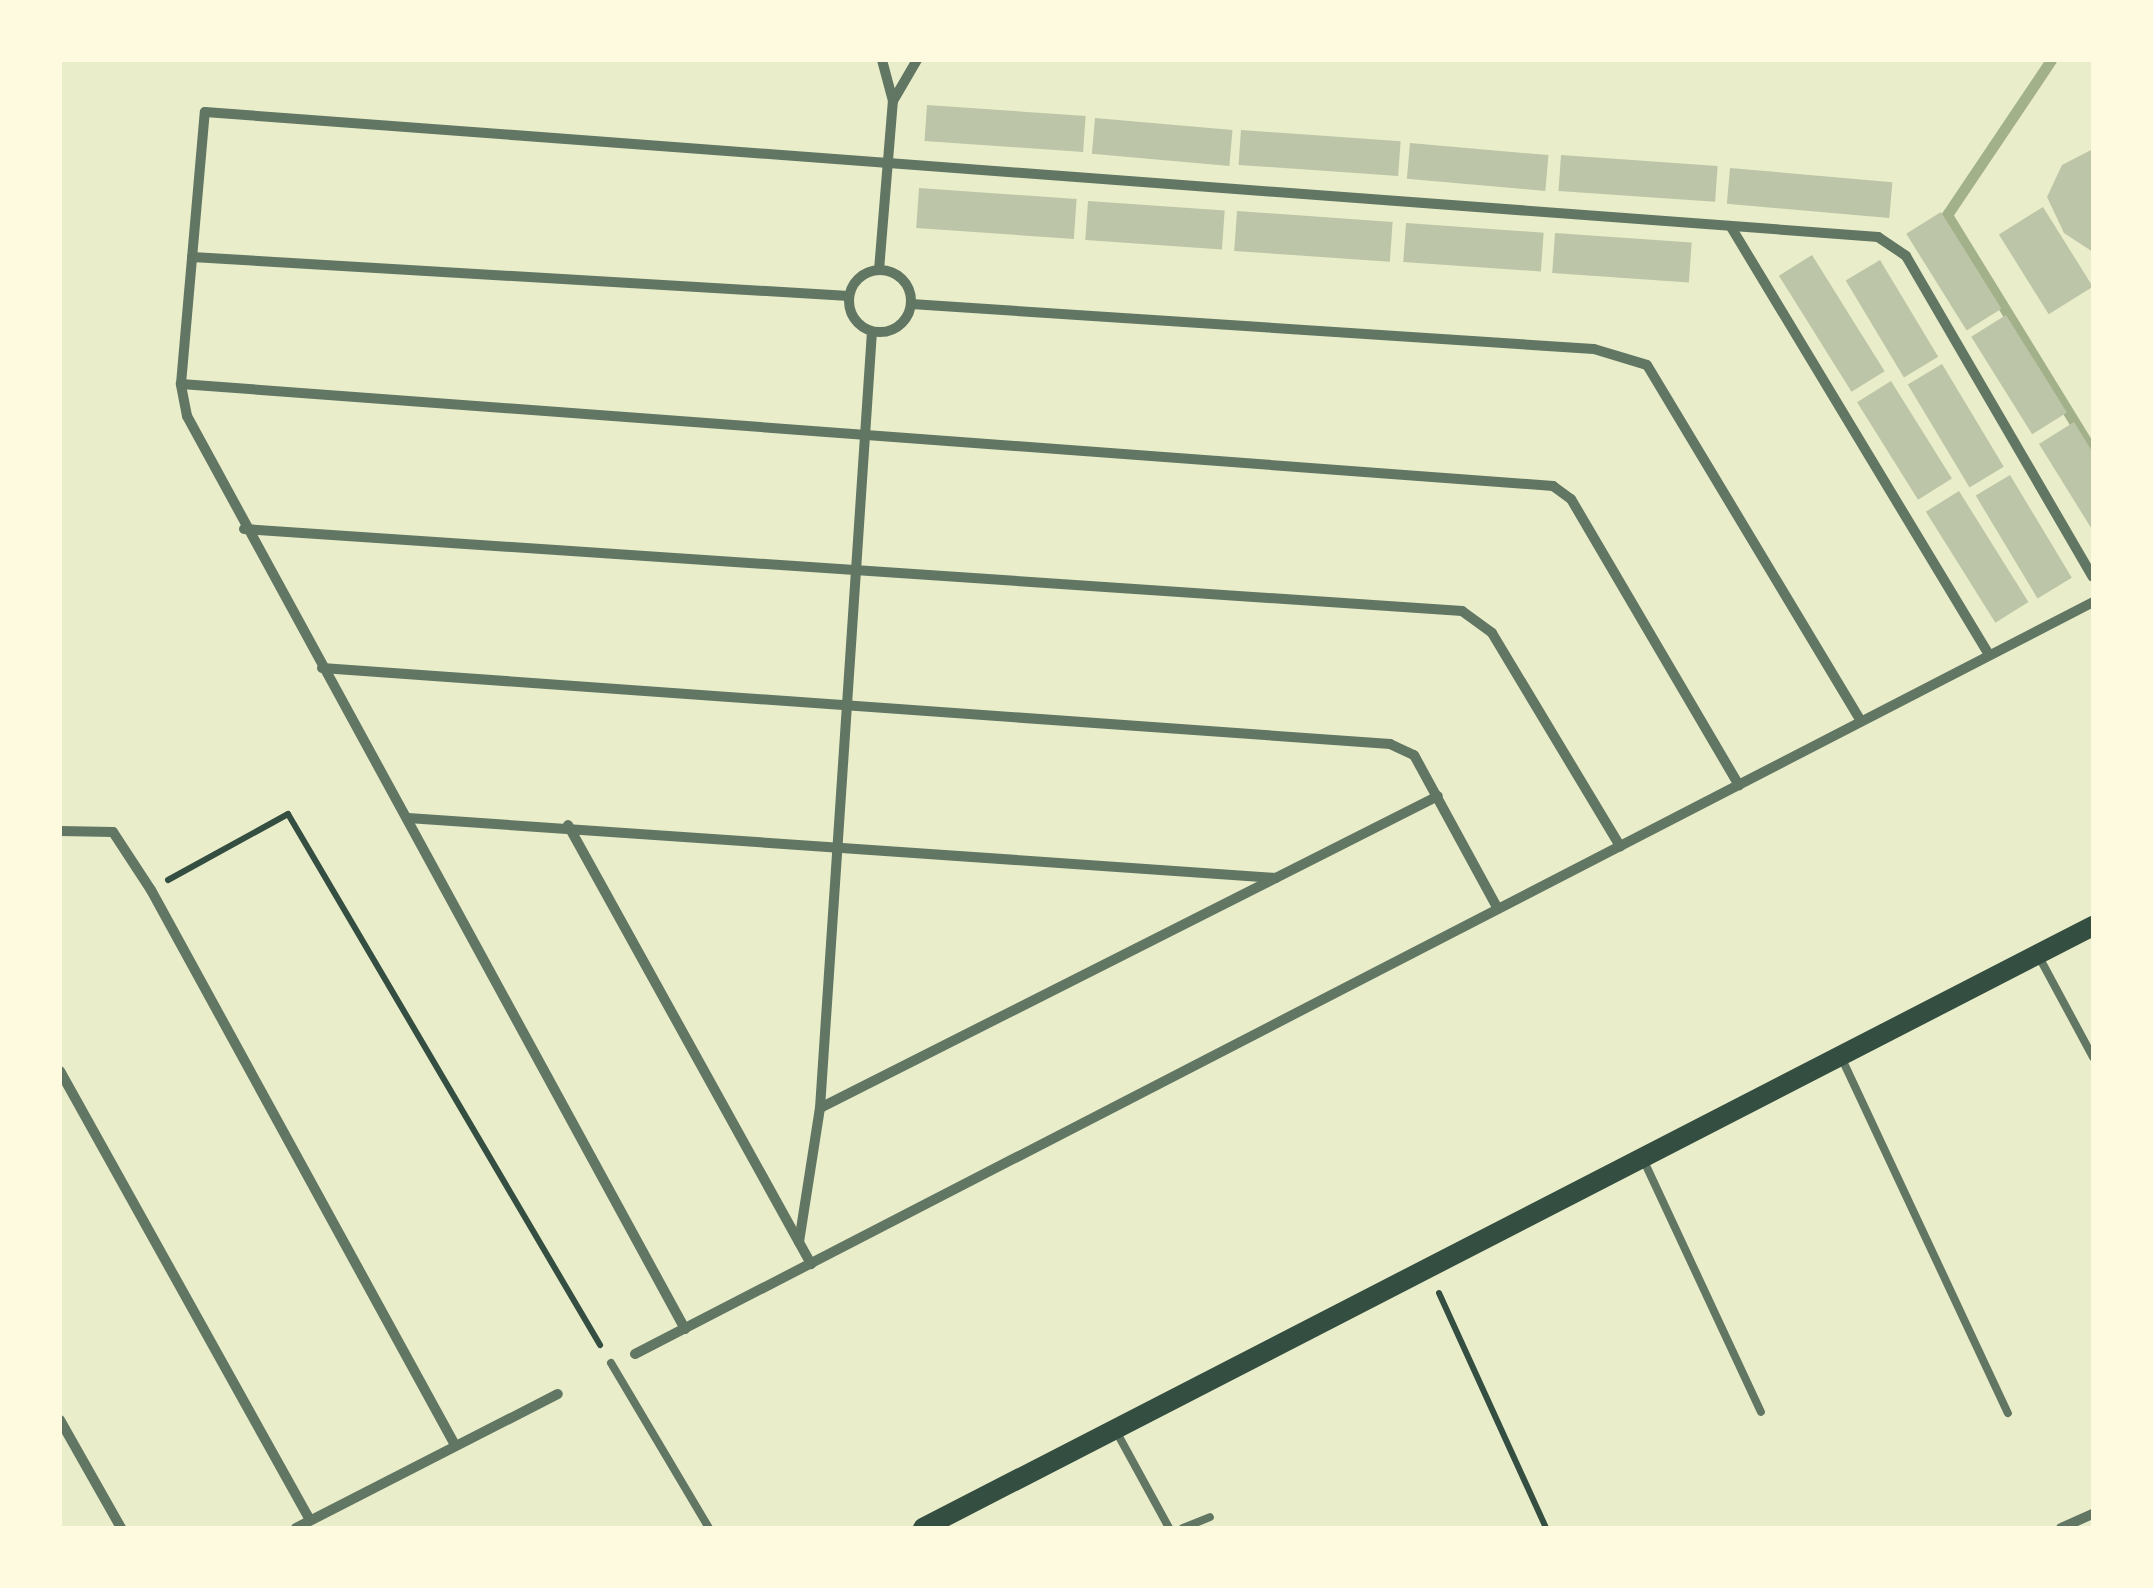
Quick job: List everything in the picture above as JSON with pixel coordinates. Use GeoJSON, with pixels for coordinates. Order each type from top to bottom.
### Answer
{"type":"FeatureCollection","features":[{"type":"Feature","properties":{"kind":"main road"},"geometry":{"type":"LineString","coordinates":[[923,1528],[2093,926]]}},
{"type":"Feature","properties":{"kind":"street"},"geometry":{"type":"LineString","coordinates":[[192,257],[849,296],[878,270],[893,100],[882,60]]}},
{"type":"Feature","properties":{"kind":"street"},"geometry":{"type":"LineString","coordinates":[[893,100],[916,60]]}},
{"type":"Feature","properties":{"kind":"street"},"geometry":{"type":"LineString","coordinates":[[684,1329],[408,818],[244,529],[187,416],[181,384],[205,112],[889,168],[1878,237],[1906,256],[2093,576]]}},
{"type":"Feature","properties":{"kind":"street"},"geometry":{"type":"LineString","coordinates":[[1731,227],[1989,655]]}},
{"type":"Feature","properties":{"kind":"street"},"geometry":{"type":"LineString","coordinates":[[849,296],[858,324],[872,332],[890,331],[911,304],[908,286],[878,270]]}},
{"type":"Feature","properties":{"kind":"street"},"geometry":{"type":"LineString","coordinates":[[911,304],[1594,349],[1648,365],[1861,721]]}},
{"type":"Feature","properties":{"kind":"street"},"geometry":{"type":"LineString","coordinates":[[799,1242],[820,1108],[857,570],[862,436],[872,332]]}},
{"type":"Feature","properties":{"kind":"street"},"geometry":{"type":"LineString","coordinates":[[181,384],[1553,486],[1571,500],[1739,784]]}},
{"type":"Feature","properties":{"kind":"street"},"geometry":{"type":"LineString","coordinates":[[244,529],[1462,611],[1492,632],[1620,846]]}},
{"type":"Feature","properties":{"kind":"street"},"geometry":{"type":"LineString","coordinates":[[635,1354],[2093,602]]}},
{"type":"Feature","properties":{"kind":"street"},"geometry":{"type":"LineString","coordinates":[[322,668],[1390,744],[1414,755],[1498,909]]}},
{"type":"Feature","properties":{"kind":"street"},"geometry":{"type":"LineString","coordinates":[[820,1108],[1438,796]]}},
{"type":"Feature","properties":{"kind":"street"},"geometry":{"type":"LineString","coordinates":[[408,818],[568,825],[837,850],[1276,878]]}},
{"type":"Feature","properties":{"kind":"street"},"geometry":{"type":"LineString","coordinates":[[568,825],[811,1264]]}},
{"type":"Feature","properties":{"kind":"street"},"geometry":{"type":"LineString","coordinates":[[60,831],[113,832],[151,890],[455,1444]]}},
{"type":"Feature","properties":{"kind":"street"},"geometry":{"type":"LineString","coordinates":[[60,1071],[310,1520]]}},
{"type":"Feature","properties":{"kind":"street"},"geometry":{"type":"LineString","coordinates":[[296,1528],[558,1394]]}},
{"type":"Feature","properties":{"kind":"street"},"geometry":{"type":"LineString","coordinates":[[60,1420],[121,1528]]}},
{"type":"Feature","properties":{"kind":"street"},"geometry":{"type":"LineString","coordinates":[[2061,1528],[2093,1514]]}},
{"type":"Feature","properties":{"kind":"lane"},"geometry":{"type":"LineString","coordinates":[[2038,955],[2093,1056]]}},
{"type":"Feature","properties":{"kind":"lane"},"geometry":{"type":"LineString","coordinates":[[1841,1057],[2008,1412]]}},
{"type":"Feature","properties":{"kind":"lane"},"geometry":{"type":"LineString","coordinates":[[1642,1159],[1761,1412]]}},
{"type":"Feature","properties":{"kind":"lane"},"geometry":{"type":"LineString","coordinates":[[611,1363],[709,1528]]}},
{"type":"Feature","properties":{"kind":"lane"},"geometry":{"type":"LineString","coordinates":[[1114,1429],[1168,1528]]}},
{"type":"Feature","properties":{"kind":"lane"},"geometry":{"type":"LineString","coordinates":[[1183,1528],[1210,1517]]}},
{"type":"Feature","properties":{"kind":"path"},"geometry":{"type":"LineString","coordinates":[[151,890],[288,814],[611,1363]]}},
{"type":"Feature","properties":{"kind":"path"},"geometry":{"type":"LineString","coordinates":[[1428,1269],[1546,1528]]}},
{"type":"Feature","properties":{"kind":"building"},"geometry":{"type":"Polygon","coordinates":[[[927,105],[1086,116],[1083,152],[924,141],[927,105]]]}},
{"type":"Feature","properties":{"kind":"building"},"geometry":{"type":"Polygon","coordinates":[[[1095,118],[1232,130],[1229,166],[1092,154],[1095,118]]]}},
{"type":"Feature","properties":{"kind":"building"},"geometry":{"type":"Polygon","coordinates":[[[1241,130],[1401,141],[1398,176],[1239,165],[1241,130]]]}},
{"type":"Feature","properties":{"kind":"building"},"geometry":{"type":"Polygon","coordinates":[[[1410,143],[1548,155],[1545,191],[1407,179],[1410,143]]]}},
{"type":"Feature","properties":{"kind":"building"},"geometry":{"type":"Polygon","coordinates":[[[2093,149],[2093,252],[2064,233],[2047,197],[2062,165],[2093,149]]]}},
{"type":"Feature","properties":{"kind":"building"},"geometry":{"type":"Polygon","coordinates":[[[1561,155],[1718,166],[1715,202],[1558,191],[1561,155]]]}},
{"type":"Feature","properties":{"kind":"building"},"geometry":{"type":"Polygon","coordinates":[[[1730,168],[1892,182],[1889,218],[1727,204],[1730,168]]]}},
{"type":"Feature","properties":{"kind":"building"},"geometry":{"type":"Polygon","coordinates":[[[919,188],[1077,199],[1074,239],[916,228],[919,188]]]}},
{"type":"Feature","properties":{"kind":"building"},"geometry":{"type":"Polygon","coordinates":[[[1088,201],[1225,211],[1222,249],[1085,240],[1088,201]]]}},
{"type":"Feature","properties":{"kind":"building"},"geometry":{"type":"Polygon","coordinates":[[[2043,207],[2093,287],[2049,314],[1999,235],[2043,207]]]}},
{"type":"Feature","properties":{"kind":"building"},"geometry":{"type":"Polygon","coordinates":[[[1237,211],[1393,222],[1390,262],[1234,251],[1237,211]]]}},
{"type":"Feature","properties":{"kind":"building"},"geometry":{"type":"Polygon","coordinates":[[[1941,212],[2001,309],[1967,330],[1906,234],[1941,212]]]}},
{"type":"Feature","properties":{"kind":"building"},"geometry":{"type":"Polygon","coordinates":[[[1406,223],[1544,233],[1541,272],[1403,262],[1406,223]]]}},
{"type":"Feature","properties":{"kind":"building"},"geometry":{"type":"Polygon","coordinates":[[[1555,233],[1692,243],[1689,282],[1552,273],[1555,233]]]}},
{"type":"Feature","properties":{"kind":"building"},"geometry":{"type":"Polygon","coordinates":[[[1812,255],[1885,371],[1852,392],[1779,276],[1812,255]]]}},
{"type":"Feature","properties":{"kind":"building"},"geometry":{"type":"Polygon","coordinates":[[[1880,260],[1938,357],[1904,377],[1846,281],[1880,260]]]}},
{"type":"Feature","properties":{"kind":"building"},"geometry":{"type":"Polygon","coordinates":[[[2006,315],[2067,413],[2032,434],[1971,337],[2006,315]]]}},
{"type":"Feature","properties":{"kind":"building"},"geometry":{"type":"Polygon","coordinates":[[[1942,364],[2004,467],[1970,487],[1908,385],[1942,364]]]}},
{"type":"Feature","properties":{"kind":"building"},"geometry":{"type":"Polygon","coordinates":[[[1891,381],[1952,479],[1918,500],[1857,402],[1891,381]]]}},
{"type":"Feature","properties":{"kind":"building"},"geometry":{"type":"Polygon","coordinates":[[[2074,422],[2093,453],[2093,531],[2039,444],[2074,422]]]}},
{"type":"Feature","properties":{"kind":"building"},"geometry":{"type":"Polygon","coordinates":[[[2010,475],[2072,578],[2038,598],[1976,496],[2010,475]]]}},
{"type":"Feature","properties":{"kind":"building"},"geometry":{"type":"Polygon","coordinates":[[[1959,491],[2028,602],[1995,623],[1926,512],[1959,491]]]}},
{"type":"Feature","properties":{"kind":"waterway"},"geometry":{"type":"LineString","coordinates":[[2051,60],[1947,215],[2093,452]]}}]}
